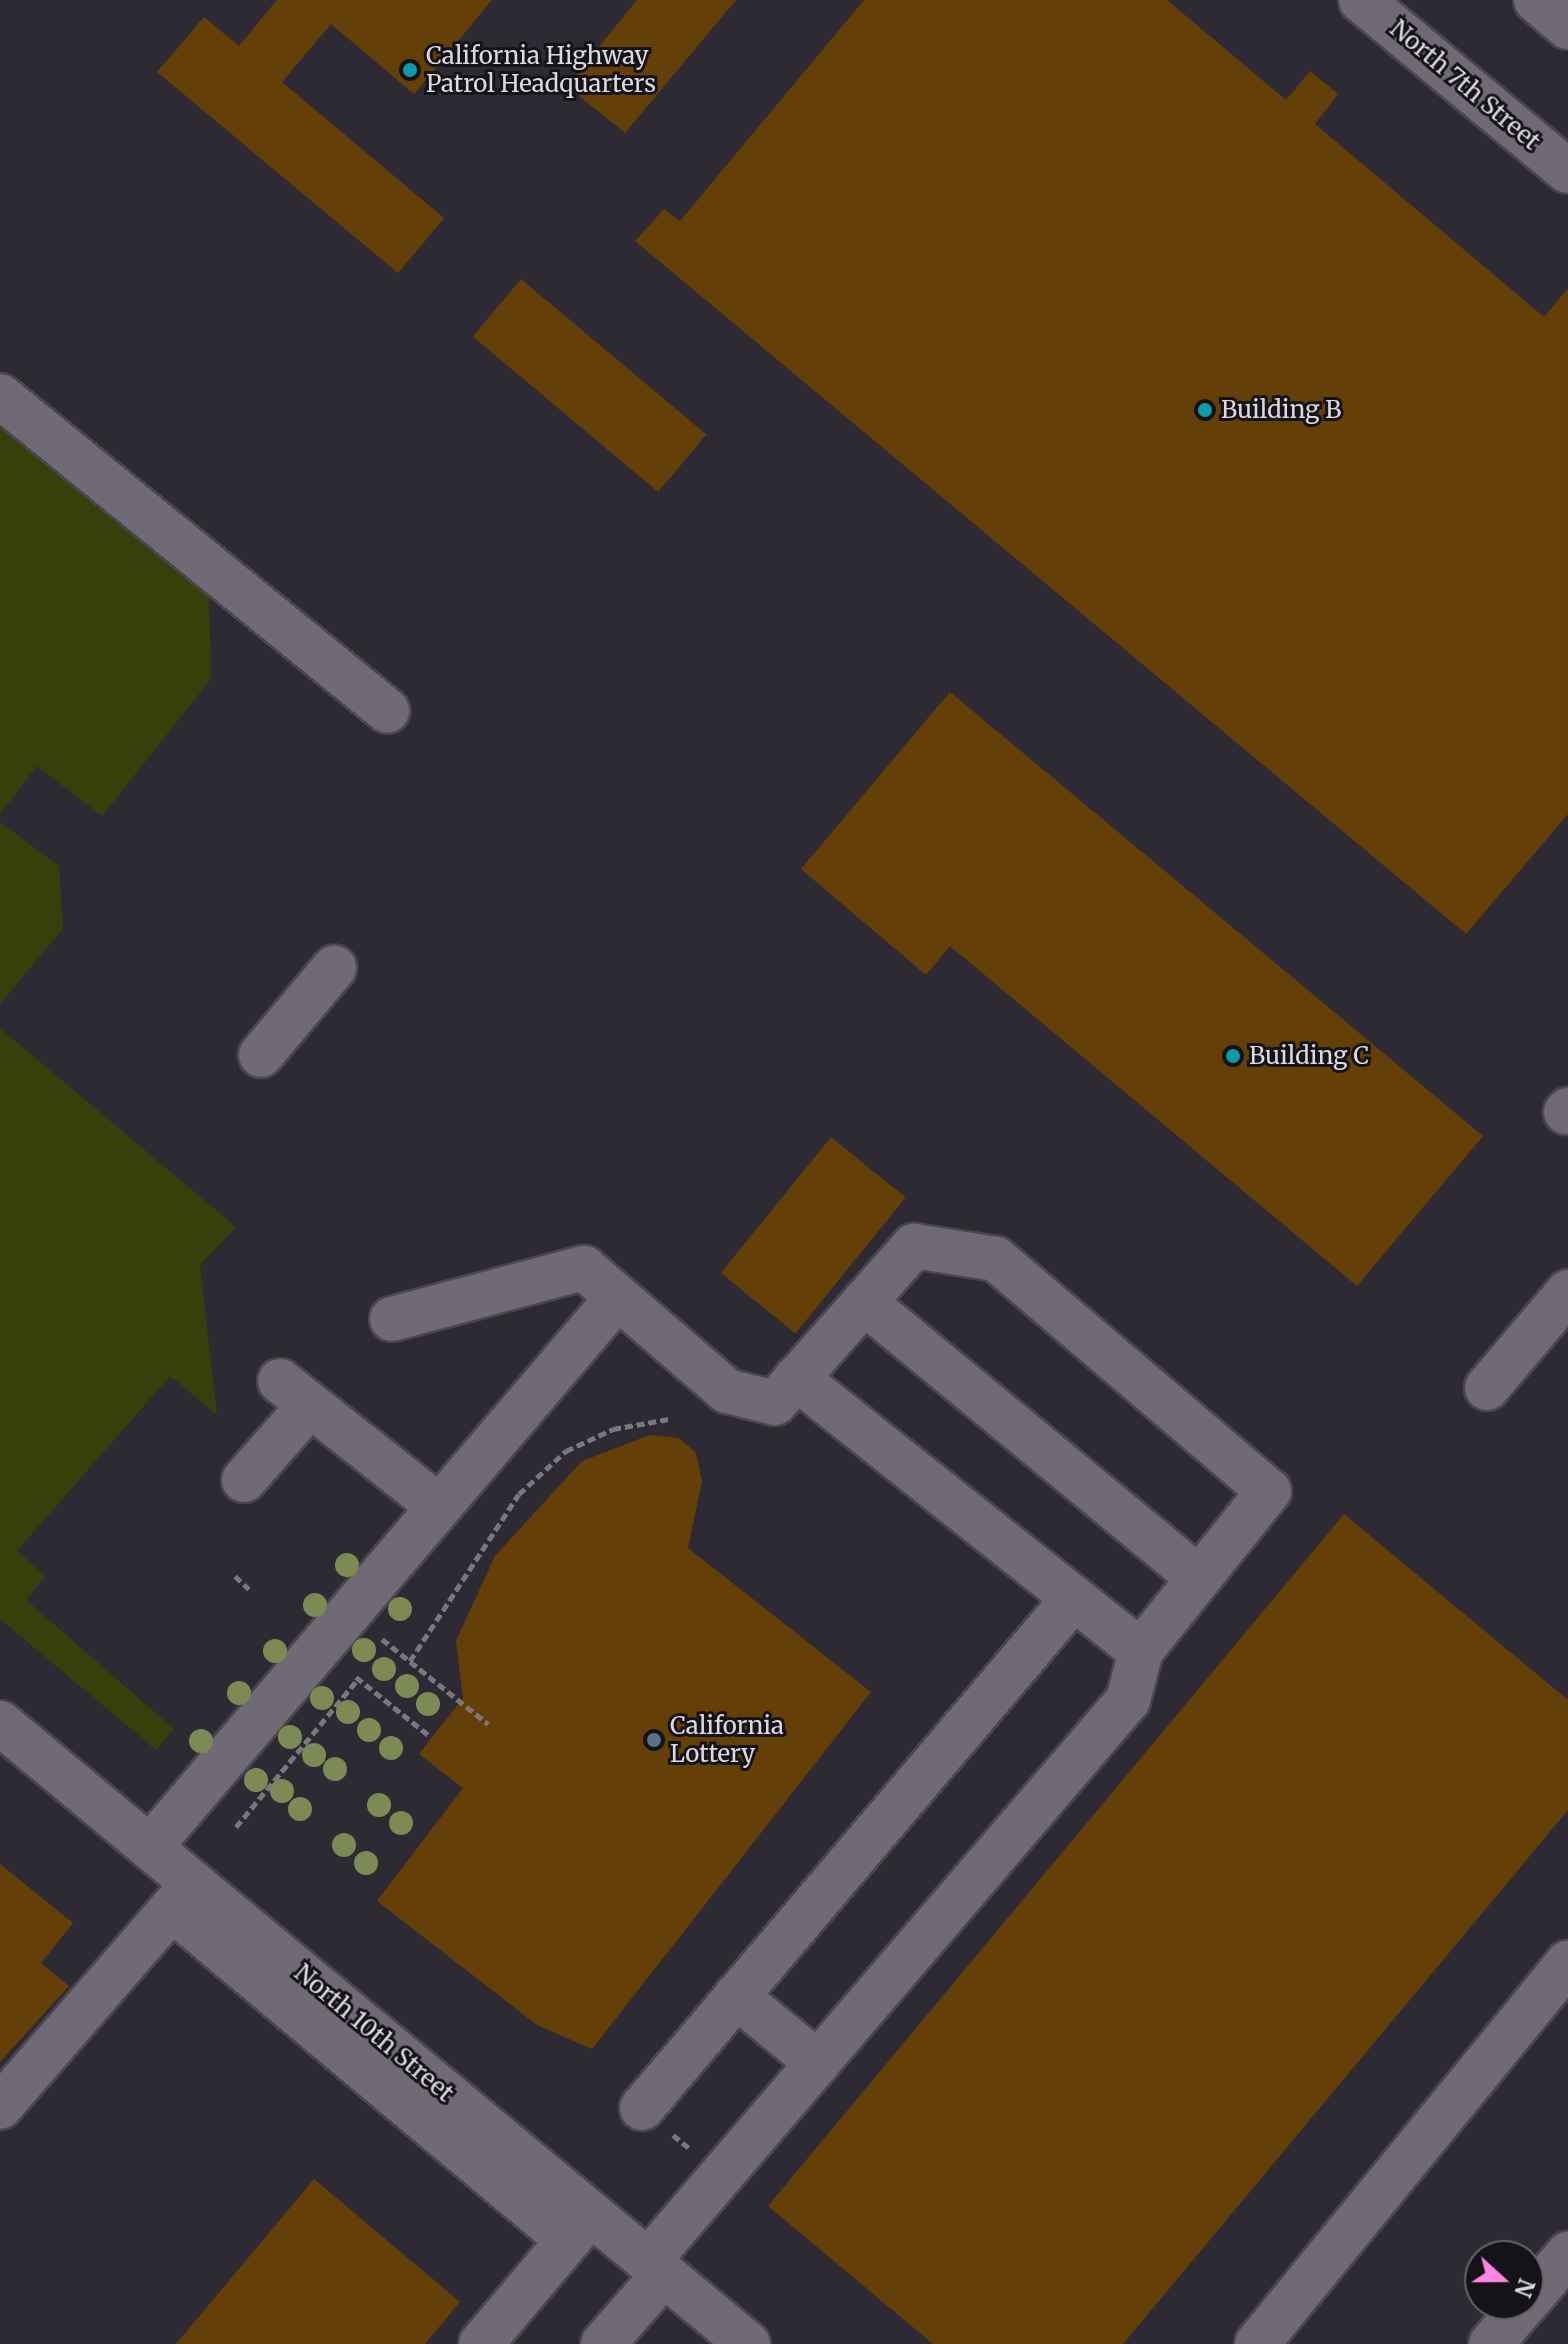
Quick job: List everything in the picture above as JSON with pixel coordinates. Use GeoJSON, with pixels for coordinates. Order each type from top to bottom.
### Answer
{"type":"FeatureCollection","features":[{"type":"Feature","properties":{"kind":"street","name":"North 7th Street"},"geometry":{"type":"LineString","coordinates":[[1361,0],[1568,171]]}},
{"type":"Feature","properties":{"kind":"street"},"geometry":{"type":"LineString","coordinates":[[1536,0],[1568,27]]}},
{"type":"Feature","properties":{"kind":"street"},"geometry":{"type":"LineString","coordinates":[[0,396],[387,711]]}},
{"type":"Feature","properties":{"kind":"street"},"geometry":{"type":"LineString","coordinates":[[261,1055],[334,968]]}},
{"type":"Feature","properties":{"kind":"street"},"geometry":{"type":"LineString","coordinates":[[392,1319],[584,1268],[727,1391],[775,1403],[914,1246],[996,1259],[1269,1491],[1141,1651],[1128,1700],[722,2175],[603,2344]]}},
{"type":"Feature","properties":{"kind":"street"},"geometry":{"type":"LineString","coordinates":[[1487,1388],[1568,1292]]}},
{"type":"Feature","properties":{"kind":"street"},"geometry":{"type":"LineString","coordinates":[[150,1847],[437,1505],[618,1297]]}},
{"type":"Feature","properties":{"kind":"street"},"geometry":{"type":"LineString","coordinates":[[864,1302],[1199,1578]]}},
{"type":"Feature","properties":{"kind":"street"},"geometry":{"type":"LineString","coordinates":[[796,1378],[1141,1651]]}},
{"type":"Feature","properties":{"kind":"street"},"geometry":{"type":"LineString","coordinates":[[244,1480],[295,1393],[437,1505]]}},
{"type":"Feature","properties":{"kind":"street"},"geometry":{"type":"LineString","coordinates":[[642,2108],[1074,1598]]}},
{"type":"Feature","properties":{"kind":"street","name":"North 10th Street"},"geometry":{"type":"LineString","coordinates":[[6,1741],[150,1847],[183,1896],[580,2227],[656,2267],[748,2344]]}},
{"type":"Feature","properties":{"kind":"street"},"geometry":{"type":"LineString","coordinates":[[0,2107],[183,1896]]}},
{"type":"Feature","properties":{"kind":"street"},"geometry":{"type":"LineString","coordinates":[[1257,2344],[1568,1963]]}},
{"type":"Feature","properties":{"kind":"street"},"geometry":{"type":"LineString","coordinates":[[736,1996],[818,2063]]}},
{"type":"Feature","properties":{"kind":"street"},"geometry":{"type":"LineString","coordinates":[[481,2344],[580,2227]]}},
{"type":"Feature","properties":{"kind":"street"},"geometry":{"type":"LineString","coordinates":[[1544,2282],[1568,2254]]}},
{"type":"Feature","properties":{"kind":"street"},"geometry":{"type":"LineString","coordinates":[[1491,2344],[1512,2320]]}},
{"type":"Feature","properties":{"kind":"path"},"geometry":{"type":"LineString","coordinates":[[410,1661],[519,1494],[566,1451],[613,1429],[669,1419]]}},
{"type":"Feature","properties":{"kind":"path"},"geometry":{"type":"LineString","coordinates":[[235,1576],[249,1589]]}},
{"type":"Feature","properties":{"kind":"path"},"geometry":{"type":"LineString","coordinates":[[374,1633],[488,1724]]}},
{"type":"Feature","properties":{"kind":"path"},"geometry":{"type":"LineString","coordinates":[[349,1671],[431,1737]]}},
{"type":"Feature","properties":{"kind":"path"},"geometry":{"type":"LineString","coordinates":[[236,1827],[358,1679]]}},
{"type":"Feature","properties":{"kind":"path"},"geometry":{"type":"LineString","coordinates":[[642,2108],[722,2175]]}},
{"type":"Feature","properties":{"kind":"green space"},"geometry":{"type":"Polygon","coordinates":[[[0,417],[209,597],[211,679],[102,816],[37,766],[0,814],[0,417]]]}},
{"type":"Feature","properties":{"kind":"green space"},"geometry":{"type":"Polygon","coordinates":[[[0,822],[59,866],[63,929],[0,1004],[0,822]]]}},
{"type":"Feature","properties":{"kind":"green space"},"geometry":{"type":"Polygon","coordinates":[[[0,1028],[236,1227],[200,1265],[217,1415],[170,1376],[17,1551],[46,1576],[26,1600],[174,1729],[156,1750],[0,1619],[0,1028]]]}},
{"type":"Feature","properties":{"kind":"building"},"geometry":{"type":"Polygon","coordinates":[[[277,0],[492,0],[414,94],[331,24],[282,82],[444,218],[398,273],[157,72],[204,17],[239,46],[277,0]]]}},
{"type":"Feature","properties":{"kind":"building"},"geometry":{"type":"Polygon","coordinates":[[[637,0],[736,0],[625,133],[567,86],[637,0]]]}},
{"type":"Feature","properties":{"kind":"building","name":"Building B"},"geometry":{"type":"Polygon","coordinates":[[[864,0],[1167,0],[1286,100],[1310,71],[1338,94],[1315,124],[1544,317],[1568,288],[1568,814],[1466,934],[635,241],[664,209],[680,221],[864,0]]]}},
{"type":"Feature","properties":{"kind":"building"},"geometry":{"type":"Polygon","coordinates":[[[521,279],[706,435],[658,492],[473,336],[521,279]]]}},
{"type":"Feature","properties":{"kind":"building","name":"Building C"},"geometry":{"type":"Polygon","coordinates":[[[950,692],[1483,1136],[1357,1286],[950,946],[926,975],[801,869],[950,692]]]}},
{"type":"Feature","properties":{"kind":"building"},"geometry":{"type":"Polygon","coordinates":[[[831,1137],[906,1197],[795,1333],[721,1273],[831,1137]]]}},
{"type":"Feature","properties":{"kind":"building","name":"California Lottery"},"geometry":{"type":"Polygon","coordinates":[[[650,1435],[679,1438],[696,1453],[702,1481],[688,1548],[871,1692],[592,2049],[537,2025],[377,1901],[463,1788],[419,1754],[463,1698],[456,1641],[495,1556],[582,1461],[650,1435]]]}},
{"type":"Feature","properties":{"kind":"building"},"geometry":{"type":"Polygon","coordinates":[[[1344,1514],[1568,1700],[1568,1810],[1123,2344],[933,2344],[768,2206],[1344,1514]]]}},
{"type":"Feature","properties":{"kind":"building"},"geometry":{"type":"Polygon","coordinates":[[[0,1864],[73,1923],[41,1963],[69,1986],[0,2062],[0,1864]]]}},
{"type":"Feature","properties":{"kind":"building"},"geometry":{"type":"Polygon","coordinates":[[[314,2179],[460,2302],[425,2344],[176,2344],[314,2179]]]}},
{"type":"Feature","properties":{"kind":"place","name":"California Highway Patrol Headquarters"},"geometry":{"type":"Point","coordinates":[410,70]}},
{"type":"Feature","properties":{"kind":"place","name":"Building B"},"geometry":{"type":"Point","coordinates":[1205,410]}},
{"type":"Feature","properties":{"kind":"place","name":"Building C"},"geometry":{"type":"Point","coordinates":[1233,1056]}},
{"type":"Feature","properties":{"kind":"place","name":"California Lottery"},"geometry":{"type":"Point","coordinates":[654,1740]}}]}
